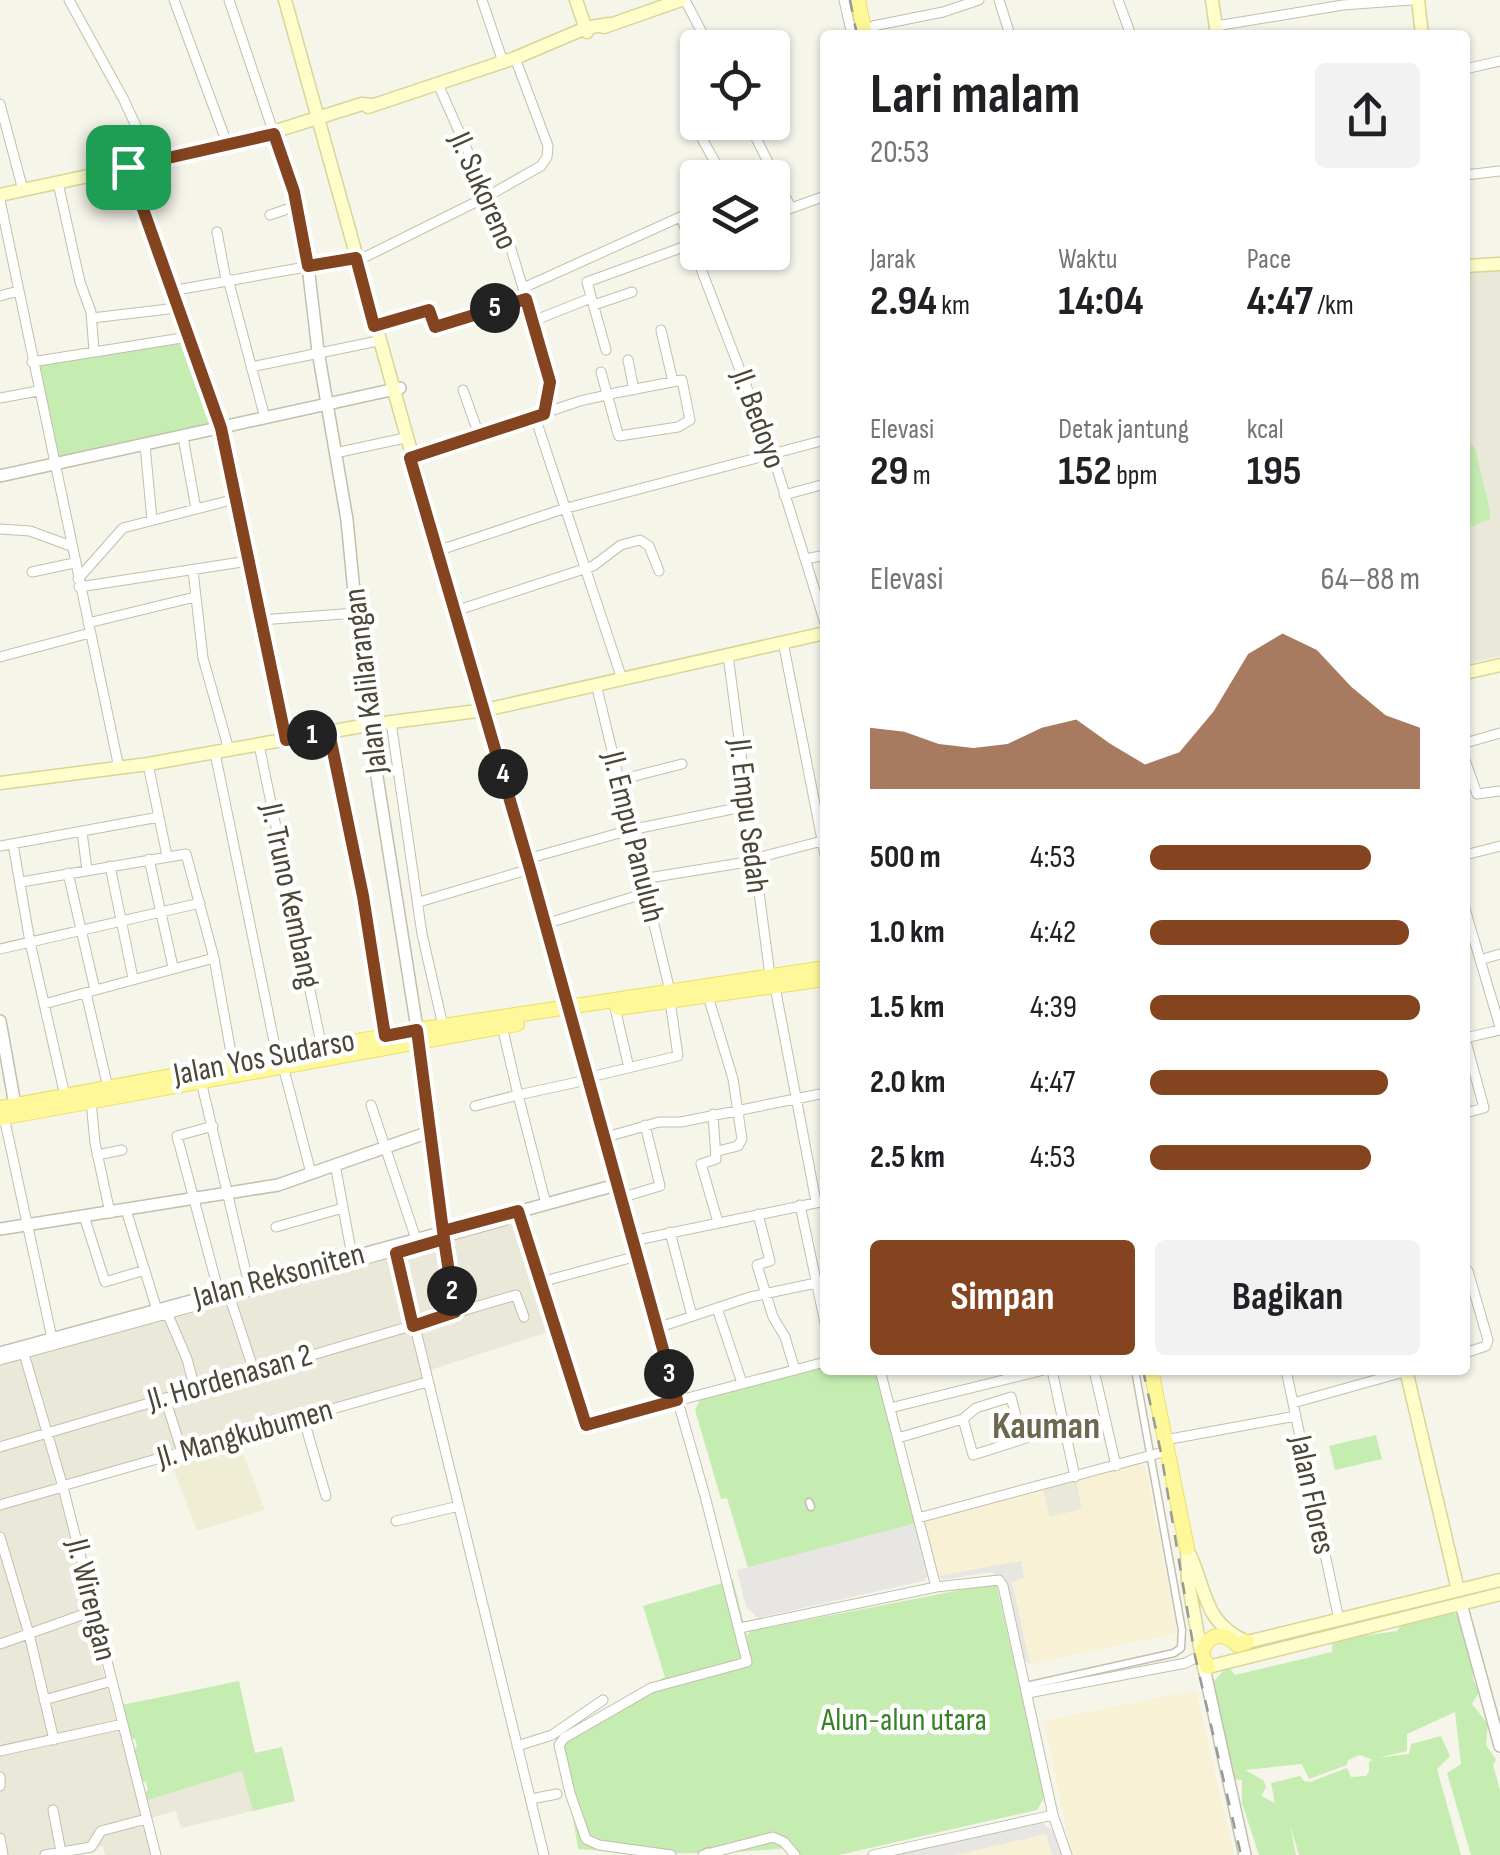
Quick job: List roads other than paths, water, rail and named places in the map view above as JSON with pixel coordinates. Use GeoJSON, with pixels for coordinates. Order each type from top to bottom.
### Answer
{"type":"FeatureCollection","features":[{"type":"Feature","properties":{"kind":"main road"},"geometry":{"type":"LineString","coordinates":[[285,0],[378,341],[396,389],[404,438],[529,864],[618,1191]]}},
{"type":"Feature","properties":{"kind":"main road"},"geometry":{"type":"LineString","coordinates":[[0,198],[316,122],[683,0]]}},
{"type":"Feature","properties":{"kind":"main road"},"geometry":{"type":"LineString","coordinates":[[858,0],[869,30]]}},
{"type":"Feature","properties":{"kind":"main road"},"geometry":{"type":"LineString","coordinates":[[1212,0],[1216,30]]}},
{"type":"Feature","properties":{"kind":"main road"},"geometry":{"type":"LineString","coordinates":[[1415,0],[1421,30]]}},
{"type":"Feature","properties":{"kind":"main road"},"geometry":{"type":"LineString","coordinates":[[576,3],[584,32]]}},
{"type":"Feature","properties":{"kind":"main road"},"geometry":{"type":"LineString","coordinates":[[1470,266],[1500,264]]}},
{"type":"Feature","properties":{"kind":"main road"},"geometry":{"type":"LineString","coordinates":[[0,783],[148,764],[368,725],[485,710],[820,633]]}},
{"type":"Feature","properties":{"kind":"main road"},"geometry":{"type":"LineString","coordinates":[[1470,673],[1500,665]]}},
{"type":"Feature","properties":{"kind":"main road","name":"Jalan Yos Sudarso"},"geometry":{"type":"LineString","coordinates":[[7,1113],[65,1096],[233,1064],[280,1061],[418,1036],[502,1026],[568,1010],[616,1008],[670,996],[708,996],[820,969]]}},
{"type":"Feature","properties":{"kind":"main road","name":"Jalan Yos Sudarso"},"geometry":{"type":"LineString","coordinates":[[7,1113],[201,1081],[322,1048],[385,1036],[418,1036],[443,1026],[773,980],[820,979]]}},
{"type":"Feature","properties":{"kind":"main road"},"geometry":{"type":"LineString","coordinates":[[1151,1375],[1186,1548],[1210,1612],[1223,1629],[1247,1642]]}},
{"type":"Feature","properties":{"kind":"main road"},"geometry":{"type":"LineString","coordinates":[[1409,1375],[1460,1597]]}},
{"type":"Feature","properties":{"kind":"main road"},"geometry":{"type":"LineString","coordinates":[[1186,1548],[1186,1572],[1205,1663]]}},
{"type":"Feature","properties":{"kind":"main road"},"geometry":{"type":"LineString","coordinates":[[1205,1663],[1460,1597],[1500,1580]]}},
{"type":"Feature","properties":{"kind":"main road"},"geometry":{"type":"LineString","coordinates":[[1205,1663],[1204,1644],[1216,1636],[1230,1638],[1237,1644],[1339,1620],[1460,1597],[1500,1594]]}},
{"type":"Feature","properties":{"kind":"main road"},"geometry":{"type":"LineString","coordinates":[[1194,1614],[1210,1612]]}},
{"type":"Feature","properties":{"kind":"street"},"geometry":{"type":"LineString","coordinates":[[69,0],[124,100],[152,161]]}},
{"type":"Feature","properties":{"kind":"street"},"geometry":{"type":"LineString","coordinates":[[174,0],[228,146]]}},
{"type":"Feature","properties":{"kind":"street"},"geometry":{"type":"LineString","coordinates":[[229,0],[274,134]]}},
{"type":"Feature","properties":{"kind":"street"},"geometry":{"type":"LineString","coordinates":[[171,291],[356,259],[488,196],[533,171],[547,158],[544,134],[482,0]]}},
{"type":"Feature","properties":{"kind":"street"},"geometry":{"type":"LineString","coordinates":[[683,0],[700,30]]}},
{"type":"Feature","properties":{"kind":"street"},"geometry":{"type":"LineString","coordinates":[[844,0],[851,30]]}},
{"type":"Feature","properties":{"kind":"street"},"geometry":{"type":"LineString","coordinates":[[869,30],[979,0]]}},
{"type":"Feature","properties":{"kind":"street"},"geometry":{"type":"LineString","coordinates":[[1000,0],[1009,30]]}},
{"type":"Feature","properties":{"kind":"street"},"geometry":{"type":"LineString","coordinates":[[1216,30],[1343,2],[1415,0]]}},
{"type":"Feature","properties":{"kind":"street"},"geometry":{"type":"LineString","coordinates":[[1120,1],[1130,30]]}},
{"type":"Feature","properties":{"kind":"street"},"geometry":{"type":"LineString","coordinates":[[1470,69],[1500,61]]}},
{"type":"Feature","properties":{"kind":"street","name":"Jl. Sukoreno"},"geometry":{"type":"LineString","coordinates":[[438,84],[504,229],[523,288],[550,382],[539,416],[563,509],[622,680]]}},
{"type":"Feature","properties":{"kind":"street"},"geometry":{"type":"LineString","coordinates":[[0,104],[23,190]]}},
{"type":"Feature","properties":{"kind":"street","name":"Jalan Kalilarangan"},"geometry":{"type":"LineString","coordinates":[[274,134],[296,206],[308,266],[318,351],[347,520],[368,725],[418,1036],[444,1235]]}},
{"type":"Feature","properties":{"kind":"street"},"geometry":{"type":"LineString","coordinates":[[128,167],[221,428],[286,740]]}},
{"type":"Feature","properties":{"kind":"street"},"geometry":{"type":"LineString","coordinates":[[1470,174],[1500,171]]}},
{"type":"Feature","properties":{"kind":"street"},"geometry":{"type":"LineString","coordinates":[[58,183],[92,318],[94,351]]}},
{"type":"Feature","properties":{"kind":"street"},"geometry":{"type":"LineString","coordinates":[[0,198],[119,768]]}},
{"type":"Feature","properties":{"kind":"street"},"geometry":{"type":"LineString","coordinates":[[791,208],[820,198]]}},
{"type":"Feature","properties":{"kind":"street"},"geometry":{"type":"LineString","coordinates":[[270,216],[296,206]]}},
{"type":"Feature","properties":{"kind":"street"},"geometry":{"type":"LineString","coordinates":[[523,288],[680,217]]}},
{"type":"Feature","properties":{"kind":"street"},"geometry":{"type":"LineString","coordinates":[[217,232],[266,418]]}},
{"type":"Feature","properties":{"kind":"street"},"geometry":{"type":"LineString","coordinates":[[587,282],[680,248]]}},
{"type":"Feature","properties":{"kind":"street"},"geometry":{"type":"LineString","coordinates":[[579,264],[606,350]]}},
{"type":"Feature","properties":{"kind":"street","name":"Jl. Bedoyo"},"geometry":{"type":"LineString","coordinates":[[705,270],[772,453],[820,613]]}},
{"type":"Feature","properties":{"kind":"street"},"geometry":{"type":"LineString","coordinates":[[0,296],[18,291]]}},
{"type":"Feature","properties":{"kind":"street"},"geometry":{"type":"LineString","coordinates":[[533,321],[632,292]]}},
{"type":"Feature","properties":{"kind":"street"},"geometry":{"type":"LineString","coordinates":[[374,326],[429,310],[435,327],[526,299]]}},
{"type":"Feature","properties":{"kind":"street"},"geometry":{"type":"LineString","coordinates":[[92,318],[176,308]]}},
{"type":"Feature","properties":{"kind":"street"},"geometry":{"type":"LineString","coordinates":[[660,330],[673,382]]}},
{"type":"Feature","properties":{"kind":"street"},"geometry":{"type":"LineString","coordinates":[[32,362],[188,338]]}},
{"type":"Feature","properties":{"kind":"street"},"geometry":{"type":"LineString","coordinates":[[251,367],[378,341]]}},
{"type":"Feature","properties":{"kind":"street"},"geometry":{"type":"LineString","coordinates":[[628,360],[634,390]]}},
{"type":"Feature","properties":{"kind":"street"},"geometry":{"type":"LineString","coordinates":[[410,458],[607,395],[673,382],[684,381],[690,418],[678,426],[619,436],[607,395],[601,372]]}},
{"type":"Feature","properties":{"kind":"street"},"geometry":{"type":"LineString","coordinates":[[0,476],[396,389]]}},
{"type":"Feature","properties":{"kind":"street"},"geometry":{"type":"LineString","coordinates":[[462,390],[479,436]]}},
{"type":"Feature","properties":{"kind":"street"},"geometry":{"type":"LineString","coordinates":[[0,398],[38,391]]}},
{"type":"Feature","properties":{"kind":"street"},"geometry":{"type":"LineString","coordinates":[[183,437],[196,509]]}},
{"type":"Feature","properties":{"kind":"street"},"geometry":{"type":"LineString","coordinates":[[335,452],[404,438]]}},
{"type":"Feature","properties":{"kind":"street"},"geometry":{"type":"LineString","coordinates":[[437,551],[563,509],[820,441]]}},
{"type":"Feature","properties":{"kind":"street"},"geometry":{"type":"LineString","coordinates":[[145,445],[152,520]]}},
{"type":"Feature","properties":{"kind":"street"},"geometry":{"type":"LineString","coordinates":[[784,494],[820,485]]}},
{"type":"Feature","properties":{"kind":"street"},"geometry":{"type":"LineString","coordinates":[[78,583],[118,531],[235,499]]}},
{"type":"Feature","properties":{"kind":"street"},"geometry":{"type":"LineString","coordinates":[[0,529],[30,531],[71,546]]}},
{"type":"Feature","properties":{"kind":"street"},"geometry":{"type":"LineString","coordinates":[[455,611],[593,566],[621,546],[640,540],[650,546],[659,571]]}},
{"type":"Feature","properties":{"kind":"street"},"geometry":{"type":"LineString","coordinates":[[806,559],[820,556]]}},
{"type":"Feature","properties":{"kind":"street"},"geometry":{"type":"LineString","coordinates":[[78,583],[248,561]]}},
{"type":"Feature","properties":{"kind":"street"},"geometry":{"type":"LineString","coordinates":[[32,572],[74,563]]}},
{"type":"Feature","properties":{"kind":"street"},"geometry":{"type":"LineString","coordinates":[[192,571],[203,658],[256,955],[311,1173]]}},
{"type":"Feature","properties":{"kind":"street"},"geometry":{"type":"LineString","coordinates":[[0,657],[196,597]]}},
{"type":"Feature","properties":{"kind":"street"},"geometry":{"type":"LineString","coordinates":[[260,620],[357,612]]}},
{"type":"Feature","properties":{"kind":"street"},"geometry":{"type":"LineString","coordinates":[[783,642],[820,831]]}},
{"type":"Feature","properties":{"kind":"street","name":"Jl. Empu Sedah"},"geometry":{"type":"LineString","coordinates":[[728,655],[753,860],[773,980],[820,1202]]}},
{"type":"Feature","properties":{"kind":"street","name":"Jl. Empu Panuluh"},"geometry":{"type":"LineString","coordinates":[[596,684],[670,996],[678,1056],[629,1068]]}},
{"type":"Feature","properties":{"kind":"street"},"geometry":{"type":"LineString","coordinates":[[390,722],[425,952],[443,1026]]}},
{"type":"Feature","properties":{"kind":"street"},"geometry":{"type":"LineString","coordinates":[[329,732],[363,896],[385,1036]]}},
{"type":"Feature","properties":{"kind":"street"},"geometry":{"type":"LineString","coordinates":[[1470,741],[1500,734]]}},
{"type":"Feature","properties":{"kind":"street","name":"Jl. Truno Kembang"},"geometry":{"type":"LineString","coordinates":[[258,745],[322,1048]]}},
{"type":"Feature","properties":{"kind":"street"},"geometry":{"type":"LineString","coordinates":[[148,764],[167,856]]}},
{"type":"Feature","properties":{"kind":"street"},"geometry":{"type":"LineString","coordinates":[[618,780],[682,764]]}},
{"type":"Feature","properties":{"kind":"street"},"geometry":{"type":"LineString","coordinates":[[1470,774],[1477,794],[1500,791]]}},
{"type":"Feature","properties":{"kind":"street"},"geometry":{"type":"LineString","coordinates":[[418,902],[630,830],[747,806]]}},
{"type":"Feature","properties":{"kind":"street"},"geometry":{"type":"LineString","coordinates":[[0,846],[159,817]]}},
{"type":"Feature","properties":{"kind":"street"},"geometry":{"type":"LineString","coordinates":[[82,832],[88,870]]}},
{"type":"Feature","properties":{"kind":"street"},"geometry":{"type":"LineString","coordinates":[[642,879],[753,860],[820,842]]}},
{"type":"Feature","properties":{"kind":"street"},"geometry":{"type":"LineString","coordinates":[[13,844],[30,942],[65,1096]]}},
{"type":"Feature","properties":{"kind":"street"},"geometry":{"type":"LineString","coordinates":[[1470,855],[1500,846]]}},
{"type":"Feature","properties":{"kind":"street"},"geometry":{"type":"LineString","coordinates":[[20,882],[186,854],[214,958],[233,1064]]}},
{"type":"Feature","properties":{"kind":"street"},"geometry":{"type":"LineString","coordinates":[[149,859],[174,967]]}},
{"type":"Feature","properties":{"kind":"street"},"geometry":{"type":"LineString","coordinates":[[110,866],[132,978]]}},
{"type":"Feature","properties":{"kind":"street"},"geometry":{"type":"LineString","coordinates":[[68,873],[108,1088]]}},
{"type":"Feature","properties":{"kind":"street"},"geometry":{"type":"LineString","coordinates":[[545,924],[646,893]]}},
{"type":"Feature","properties":{"kind":"street"},"geometry":{"type":"LineString","coordinates":[[0,949],[200,903]]}},
{"type":"Feature","properties":{"kind":"street"},"geometry":{"type":"LineString","coordinates":[[1470,1037],[1500,1028],[1471,934]]}},
{"type":"Feature","properties":{"kind":"street"},"geometry":{"type":"LineString","coordinates":[[405,956],[425,952]]}},
{"type":"Feature","properties":{"kind":"street"},"geometry":{"type":"LineString","coordinates":[[1480,960],[1500,954]]}},
{"type":"Feature","properties":{"kind":"street"},"geometry":{"type":"LineString","coordinates":[[44,1004],[214,958]]}},
{"type":"Feature","properties":{"kind":"street"},"geometry":{"type":"LineString","coordinates":[[708,996],[739,1109],[740,1144],[718,1150]]}},
{"type":"Feature","properties":{"kind":"street"},"geometry":{"type":"LineString","coordinates":[[476,1106],[629,1068],[616,1008]]}},
{"type":"Feature","properties":{"kind":"street"},"geometry":{"type":"LineString","coordinates":[[0,1021],[7,1113],[52,1338]]}},
{"type":"Feature","properties":{"kind":"street"},"geometry":{"type":"LineString","coordinates":[[502,1026],[546,1204]]}},
{"type":"Feature","properties":{"kind":"street"},"geometry":{"type":"LineString","coordinates":[[1470,1056],[1484,1108],[1470,1112]]}},
{"type":"Feature","properties":{"kind":"street"},"geometry":{"type":"LineString","coordinates":[[201,1081],[248,1284]]}},
{"type":"Feature","properties":{"kind":"street"},"geometry":{"type":"LineString","coordinates":[[604,1138],[645,1125],[820,1094]]}},
{"type":"Feature","properties":{"kind":"street"},"geometry":{"type":"LineString","coordinates":[[90,1101],[110,1213]]}},
{"type":"Feature","properties":{"kind":"street"},"geometry":{"type":"LineString","coordinates":[[370,1105],[416,1238]]}},
{"type":"Feature","properties":{"kind":"street"},"geometry":{"type":"LineString","coordinates":[[713,1114],[716,1160],[701,1164],[718,1222]]}},
{"type":"Feature","properties":{"kind":"street"},"geometry":{"type":"LineString","coordinates":[[645,1125],[660,1186],[618,1191],[747,1662],[655,1686],[564,1738],[560,1746],[564,1794],[590,1842],[671,1855]]}},
{"type":"Feature","properties":{"kind":"street"},"geometry":{"type":"LineString","coordinates":[[212,1126],[177,1136],[225,1295],[254,1371]]}},
{"type":"Feature","properties":{"kind":"street"},"geometry":{"type":"LineString","coordinates":[[0,1229],[278,1185],[432,1131]]}},
{"type":"Feature","properties":{"kind":"street"},"geometry":{"type":"LineString","coordinates":[[97,1155],[122,1150]]}},
{"type":"Feature","properties":{"kind":"street"},"geometry":{"type":"LineString","coordinates":[[334,1164],[352,1256]]}},
{"type":"Feature","properties":{"kind":"street","name":"Jalan Reksoniten"},"geometry":{"type":"LineString","coordinates":[[0,1356],[52,1338],[225,1295],[248,1284],[416,1238],[444,1235],[546,1204],[618,1191]]}},
{"type":"Feature","properties":{"kind":"street"},"geometry":{"type":"LineString","coordinates":[[632,1241],[820,1202]]}},
{"type":"Feature","properties":{"kind":"street"},"geometry":{"type":"LineString","coordinates":[[656,1328],[766,1294],[819,1285],[800,1205]]}},
{"type":"Feature","properties":{"kind":"street"},"geometry":{"type":"LineString","coordinates":[[128,1206],[144,1270],[182,1347],[195,1389]]}},
{"type":"Feature","properties":{"kind":"street"},"geometry":{"type":"LineString","coordinates":[[276,1228],[343,1208]]}},
{"type":"Feature","properties":{"kind":"street"},"geometry":{"type":"LineString","coordinates":[[518,1211],[586,1425],[820,1363]]}},
{"type":"Feature","properties":{"kind":"street"},"geometry":{"type":"LineString","coordinates":[[758,1214],[773,1260],[757,1264],[795,1370]]}},
{"type":"Feature","properties":{"kind":"street"},"geometry":{"type":"LineString","coordinates":[[84,1216],[107,1283],[144,1270]]}},
{"type":"Feature","properties":{"kind":"street"},"geometry":{"type":"LineString","coordinates":[[225,1295],[504,1222]]}},
{"type":"Feature","properties":{"kind":"street"},"geometry":{"type":"LineString","coordinates":[[670,1232],[692,1316]]}},
{"type":"Feature","properties":{"kind":"street"},"geometry":{"type":"LineString","coordinates":[[444,1235],[455,1312]]}},
{"type":"Feature","properties":{"kind":"street"},"geometry":{"type":"LineString","coordinates":[[396,1253],[544,1855]]}},
{"type":"Feature","properties":{"kind":"street"},"geometry":{"type":"LineString","coordinates":[[540,1282],[636,1256]]}},
{"type":"Feature","properties":{"kind":"street"},"geometry":{"type":"LineString","coordinates":[[1470,1278],[1488,1340],[1486,1346],[1470,1351]]}},
{"type":"Feature","properties":{"kind":"street","name":"Jl. Hordenasan 2"},"geometry":{"type":"LineString","coordinates":[[0,1446],[516,1296],[524,1318]]}},
{"type":"Feature","properties":{"kind":"street"},"geometry":{"type":"LineString","coordinates":[[718,1308],[742,1383]]}},
{"type":"Feature","properties":{"kind":"street"},"geometry":{"type":"LineString","coordinates":[[23,1350],[162,1312]]}},
{"type":"Feature","properties":{"kind":"street","name":"Jl. Wirengan"},"geometry":{"type":"LineString","coordinates":[[23,1350],[156,1855]]}},
{"type":"Feature","properties":{"kind":"street"},"geometry":{"type":"LineString","coordinates":[[881,1375],[936,1587]]}},
{"type":"Feature","properties":{"kind":"street"},"geometry":{"type":"LineString","coordinates":[[890,1408],[1024,1375]]}},
{"type":"Feature","properties":{"kind":"street"},"geometry":{"type":"LineString","coordinates":[[1053,1375],[1075,1477]]}},
{"type":"Feature","properties":{"kind":"street"},"geometry":{"type":"LineString","coordinates":[[1095,1375],[1116,1466]]}},
{"type":"Feature","properties":{"kind":"street"},"geometry":{"type":"LineString","coordinates":[[1027,1689],[1182,1648],[1136,1375]]}},
{"type":"Feature","properties":{"kind":"street","name":"Jalan Flores"},"geometry":{"type":"LineString","coordinates":[[1287,1375],[1339,1620]]}},
{"type":"Feature","properties":{"kind":"street"},"geometry":{"type":"LineString","coordinates":[[1370,1375],[1371,1382]]}},
{"type":"Feature","properties":{"kind":"street"},"geometry":{"type":"LineString","coordinates":[[1293,1403],[1393,1375]]}},
{"type":"Feature","properties":{"kind":"street","name":"Jl. Mangkubumen"},"geometry":{"type":"LineString","coordinates":[[0,1505],[427,1382]]}},
{"type":"Feature","properties":{"kind":"street"},"geometry":{"type":"LineString","coordinates":[[898,1438],[963,1419],[976,1408],[1016,1394],[1022,1439]]}},
{"type":"Feature","properties":{"kind":"street"},"geometry":{"type":"LineString","coordinates":[[165,1398],[182,1452]]}},
{"type":"Feature","properties":{"kind":"street"},"geometry":{"type":"LineString","coordinates":[[918,1518],[1116,1466],[1150,1456],[1166,1446],[1296,1416]]}},
{"type":"Feature","properties":{"kind":"street"},"geometry":{"type":"LineString","coordinates":[[303,1417],[326,1496]]}},
{"type":"Feature","properties":{"kind":"street"},"geometry":{"type":"LineString","coordinates":[[963,1419],[973,1455],[1064,1426]]}},
{"type":"Feature","properties":{"kind":"street"},"geometry":{"type":"LineString","coordinates":[[396,1521],[458,1506]]}},
{"type":"Feature","properties":{"kind":"street"},"geometry":{"type":"LineString","coordinates":[[0,1537],[29,1634],[54,1740]]}},
{"type":"Feature","properties":{"kind":"street"},"geometry":{"type":"LineString","coordinates":[[740,1628],[936,1587],[999,1580],[1053,1815],[1068,1855]]}},
{"type":"Feature","properties":{"kind":"street"},"geometry":{"type":"LineString","coordinates":[[1460,1597],[1500,1746]]}},
{"type":"Feature","properties":{"kind":"street"},"geometry":{"type":"LineString","coordinates":[[0,1644],[93,1611]]}},
{"type":"Feature","properties":{"kind":"street"},"geometry":{"type":"LineString","coordinates":[[1027,1689],[1205,1663],[1245,1855]]}},
{"type":"Feature","properties":{"kind":"street"},"geometry":{"type":"LineString","coordinates":[[44,1700],[112,1680]]}},
{"type":"Feature","properties":{"kind":"street"},"geometry":{"type":"LineString","coordinates":[[517,1746],[552,1735],[602,1700]]}},
{"type":"Feature","properties":{"kind":"street"},"geometry":{"type":"LineString","coordinates":[[0,1751],[123,1724]]}},
{"type":"Feature","properties":{"kind":"street"},"geometry":{"type":"LineString","coordinates":[[0,1777],[0,1786]]}},
{"type":"Feature","properties":{"kind":"street"},"geometry":{"type":"LineString","coordinates":[[532,1799],[564,1794]]}},
{"type":"Feature","properties":{"kind":"street"},"geometry":{"type":"LineString","coordinates":[[53,1810],[61,1852]]}},
{"type":"Feature","properties":{"kind":"street"},"geometry":{"type":"LineString","coordinates":[[873,1855],[1053,1815]]}},
{"type":"Feature","properties":{"kind":"street"},"geometry":{"type":"LineString","coordinates":[[44,1855],[91,1847],[101,1831],[146,1818]]}},
{"type":"Feature","properties":{"kind":"street"},"geometry":{"type":"LineString","coordinates":[[706,1855],[773,1837],[784,1842],[794,1855]]}},
{"type":"Feature","properties":{"kind":"street"},"geometry":{"type":"LineString","coordinates":[[0,1838],[3,1855]]}},
{"type":"Feature","properties":{"kind":"railway"},"geometry":{"type":"LineString","coordinates":[[850,0],[856,30]]}},
{"type":"Feature","properties":{"kind":"railway"},"geometry":{"type":"LineString","coordinates":[[1144,1375],[1195,1656],[1241,1855]]}},
{"type":"Feature","properties":{"kind":"district","name":"Kauman"},"geometry":{"type":"Point","coordinates":[1046,1426]}},
{"type":"Feature","properties":{"kind":"park label","name":"Alun-alun utara"},"geometry":{"type":"Point","coordinates":[904,1720]}}]}
